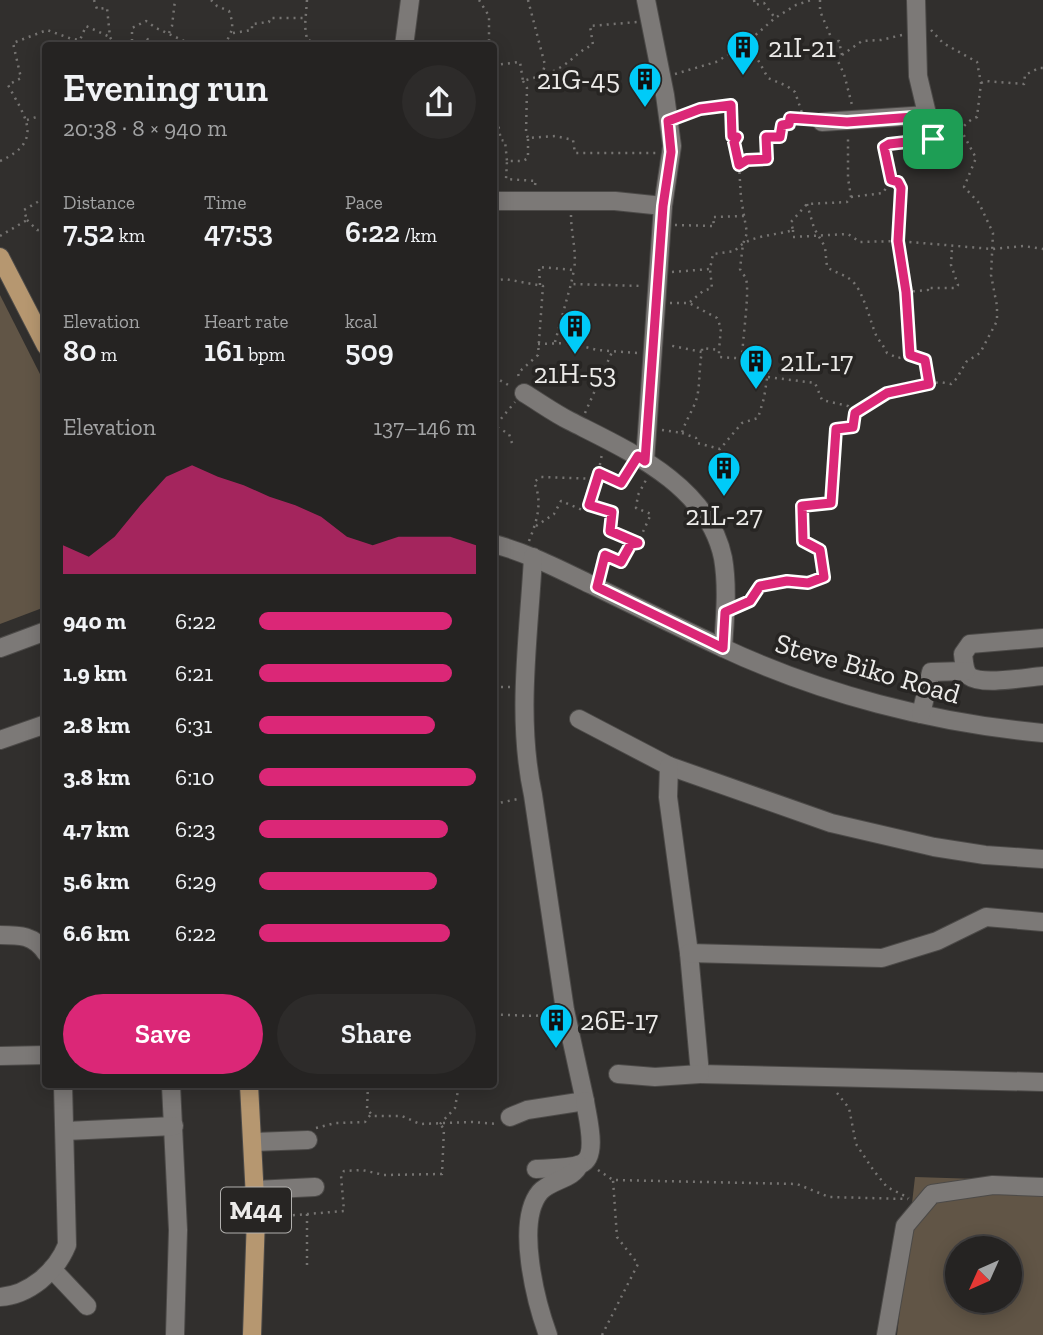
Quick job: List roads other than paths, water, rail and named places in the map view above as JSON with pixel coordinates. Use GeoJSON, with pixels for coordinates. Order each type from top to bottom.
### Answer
{"type":"FeatureCollection","features":[{"type":"Feature","properties":{"kind":"main road"},"geometry":{"type":"LineString","coordinates":[[0,257],[42,338]]}},
{"type":"Feature","properties":{"kind":"main road","name":"M44"},"geometry":{"type":"LineString","coordinates":[[252,1335],[255,1191],[253,1088]]}},
{"type":"Feature","properties":{"kind":"street"},"geometry":{"type":"LineString","coordinates":[[405,42],[410,0]]}},
{"type":"Feature","properties":{"kind":"street"},"geometry":{"type":"LineString","coordinates":[[646,0],[662,78],[671,152],[663,206],[646,462]]}},
{"type":"Feature","properties":{"kind":"street"},"geometry":{"type":"LineString","coordinates":[[916,6],[918,76],[933,139]]}},
{"type":"Feature","properties":{"kind":"street"},"geometry":{"type":"LineString","coordinates":[[822,122],[927,116]]}},
{"type":"Feature","properties":{"kind":"street"},"geometry":{"type":"LineString","coordinates":[[497,201],[615,201],[663,206]]}},
{"type":"Feature","properties":{"kind":"street"},"geometry":{"type":"LineString","coordinates":[[524,393],[646,462],[690,497],[710,525],[719,545],[724,569],[723,648]]}},
{"type":"Feature","properties":{"kind":"street","name":"Steve Biko Road"},"geometry":{"type":"LineString","coordinates":[[497,545],[528,555],[723,648],[821,687],[974,725],[1043,733]]}},
{"type":"Feature","properties":{"kind":"street"},"geometry":{"type":"LineString","coordinates":[[528,555],[524,734],[526,763],[565,1010],[585,1101],[591,1147],[575,1172],[540,1192],[530,1215],[531,1275],[548,1335]]}},
{"type":"Feature","properties":{"kind":"street"},"geometry":{"type":"LineString","coordinates":[[0,648],[42,632]]}},
{"type":"Feature","properties":{"kind":"street"},"geometry":{"type":"LineString","coordinates":[[1043,638],[970,644],[963,654],[966,671],[972,678],[996,680],[1043,676]]}},
{"type":"Feature","properties":{"kind":"street"},"geometry":{"type":"LineString","coordinates":[[921,714],[932,672],[966,671]]}},
{"type":"Feature","properties":{"kind":"street"},"geometry":{"type":"LineString","coordinates":[[579,719],[669,766],[831,823],[972,853],[1043,859]]}},
{"type":"Feature","properties":{"kind":"street"},"geometry":{"type":"LineString","coordinates":[[0,740],[42,725]]}},
{"type":"Feature","properties":{"kind":"street"},"geometry":{"type":"LineString","coordinates":[[669,766],[668,797],[689,953],[699,1074]]}},
{"type":"Feature","properties":{"kind":"street"},"geometry":{"type":"LineString","coordinates":[[689,953],[882,958],[929,944],[990,916],[1043,922]]}},
{"type":"Feature","properties":{"kind":"street"},"geometry":{"type":"LineString","coordinates":[[0,935],[30,938],[42,948]]}},
{"type":"Feature","properties":{"kind":"street"},"geometry":{"type":"LineString","coordinates":[[0,1056],[42,1055]]}},
{"type":"Feature","properties":{"kind":"street"},"geometry":{"type":"LineString","coordinates":[[618,1074],[655,1077],[699,1074],[1043,1082]]}},
{"type":"Feature","properties":{"kind":"street"},"geometry":{"type":"LineString","coordinates":[[0,1297],[24,1292],[52,1269],[63,1255],[68,1240],[63,1088]]}},
{"type":"Feature","properties":{"kind":"street"},"geometry":{"type":"LineString","coordinates":[[172,1088],[178,1230],[175,1335]]}},
{"type":"Feature","properties":{"kind":"street"},"geometry":{"type":"LineString","coordinates":[[510,1116],[527,1110],[585,1101]]}},
{"type":"Feature","properties":{"kind":"street"},"geometry":{"type":"LineString","coordinates":[[66,1131],[174,1126]]}},
{"type":"Feature","properties":{"kind":"street"},"geometry":{"type":"LineString","coordinates":[[253,1142],[308,1140]]}},
{"type":"Feature","properties":{"kind":"street"},"geometry":{"type":"LineString","coordinates":[[536,1169],[582,1163]]}},
{"type":"Feature","properties":{"kind":"street"},"geometry":{"type":"LineString","coordinates":[[886,1335],[905,1226],[932,1194],[993,1185],[1043,1187]]}},
{"type":"Feature","properties":{"kind":"street"},"geometry":{"type":"LineString","coordinates":[[255,1191],[315,1187]]}},
{"type":"Feature","properties":{"kind":"street"},"geometry":{"type":"LineString","coordinates":[[52,1269],[87,1306]]}},
{"type":"Feature","properties":{"kind":"place","name":"21I-21"},"geometry":{"type":"Point","coordinates":[743,77]}},
{"type":"Feature","properties":{"kind":"place","name":"21G-45"},"geometry":{"type":"Point","coordinates":[645,109]}},
{"type":"Feature","properties":{"kind":"place","name":"21H-53"},"geometry":{"type":"Point","coordinates":[575,356]}},
{"type":"Feature","properties":{"kind":"place","name":"21L-17"},"geometry":{"type":"Point","coordinates":[756,391]}},
{"type":"Feature","properties":{"kind":"place","name":"21L-27"},"geometry":{"type":"Point","coordinates":[724,498]}},
{"type":"Feature","properties":{"kind":"place","name":"26E-17"},"geometry":{"type":"Point","coordinates":[556,1050]}}]}
